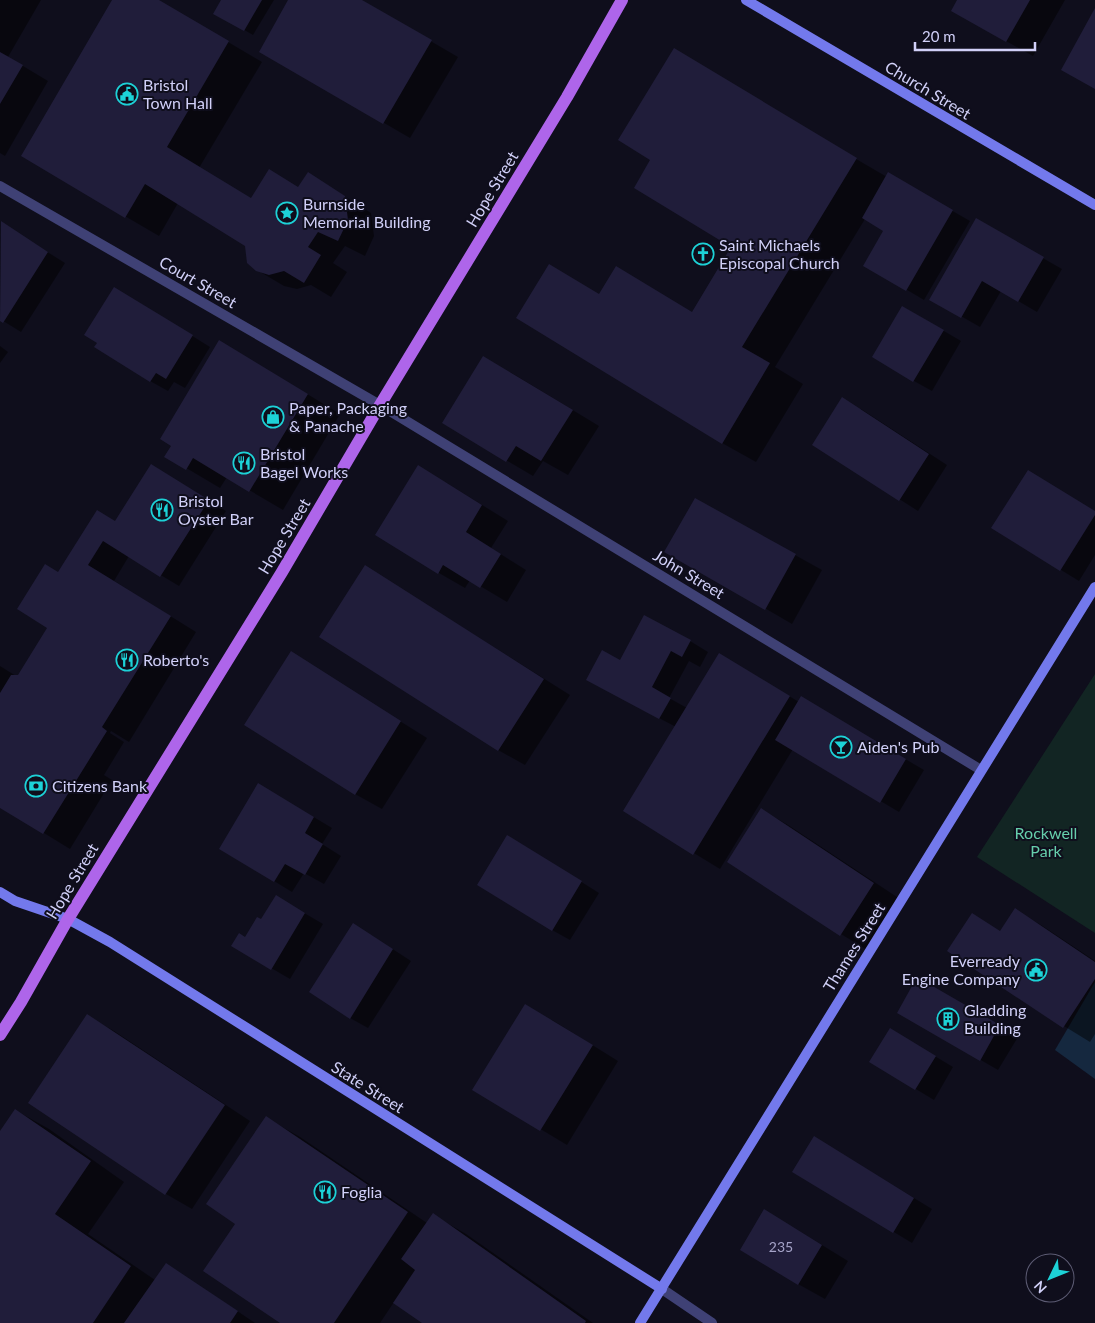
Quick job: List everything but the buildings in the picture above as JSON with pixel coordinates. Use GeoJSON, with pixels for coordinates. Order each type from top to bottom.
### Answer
{"type":"FeatureCollection","features":[{"type":"Feature","properties":{"kind":"main road","name":"Hope Street"},"geometry":{"type":"LineString","coordinates":[[0,1035],[68,919],[282,572],[380,405],[567,97],[622,0]]}},
{"type":"Feature","properties":{"kind":"street","name":"Church Street"},"geometry":{"type":"LineString","coordinates":[[746,0],[1095,205]]}},
{"type":"Feature","properties":{"kind":"street","name":"Court Street"},"geometry":{"type":"LineString","coordinates":[[0,186],[380,405]]}},
{"type":"Feature","properties":{"kind":"street","name":"John Street"},"geometry":{"type":"LineString","coordinates":[[380,405],[981,770]]}},
{"type":"Feature","properties":{"kind":"street","name":"Thames Street"},"geometry":{"type":"LineString","coordinates":[[640,1323],[1095,587]]}},
{"type":"Feature","properties":{"kind":"street","name":"State Street"},"geometry":{"type":"LineString","coordinates":[[0,892],[15,901],[68,919],[110,942],[662,1289],[712,1323]]}},
{"type":"Feature","properties":{"kind":"green space","name":"Rockwell Park"},"geometry":{"type":"Polygon","coordinates":[[[1095,674],[1095,933],[977,857],[1095,674]]]}},
{"type":"Feature","properties":{"kind":"water"},"geometry":{"type":"Polygon","coordinates":[[[1095,982],[1095,1079],[1055,1050],[1095,982]]]}},
{"type":"Feature","properties":{"kind":"place","name":"Bristol Town Hall"},"geometry":{"type":"Point","coordinates":[127,94]}},
{"type":"Feature","properties":{"kind":"place","name":"Burnside Memorial Building"},"geometry":{"type":"Point","coordinates":[287,213]}},
{"type":"Feature","properties":{"kind":"place","name":"Saint Michaels Episcopal Church"},"geometry":{"type":"Point","coordinates":[703,254]}},
{"type":"Feature","properties":{"kind":"place","name":"Paper, Packaging & Panache"},"geometry":{"type":"Point","coordinates":[273,417]}},
{"type":"Feature","properties":{"kind":"place","name":"Bristol Bagel Works"},"geometry":{"type":"Point","coordinates":[244,463]}},
{"type":"Feature","properties":{"kind":"place","name":"Bristol Oyster Bar"},"geometry":{"type":"Point","coordinates":[162,510]}},
{"type":"Feature","properties":{"kind":"place","name":"Roberto's"},"geometry":{"type":"Point","coordinates":[127,660]}},
{"type":"Feature","properties":{"kind":"place","name":"Aiden's Pub"},"geometry":{"type":"Point","coordinates":[841,747]}},
{"type":"Feature","properties":{"kind":"place","name":"Citizens Bank"},"geometry":{"type":"Point","coordinates":[36,786]}},
{"type":"Feature","properties":{"kind":"place","name":"Everready Engine Company"},"geometry":{"type":"Point","coordinates":[1036,970]}},
{"type":"Feature","properties":{"kind":"place","name":"Gladding Building"},"geometry":{"type":"Point","coordinates":[948,1019]}},
{"type":"Feature","properties":{"kind":"place","name":"Foglia"},"geometry":{"type":"Point","coordinates":[325,1192]}}]}
